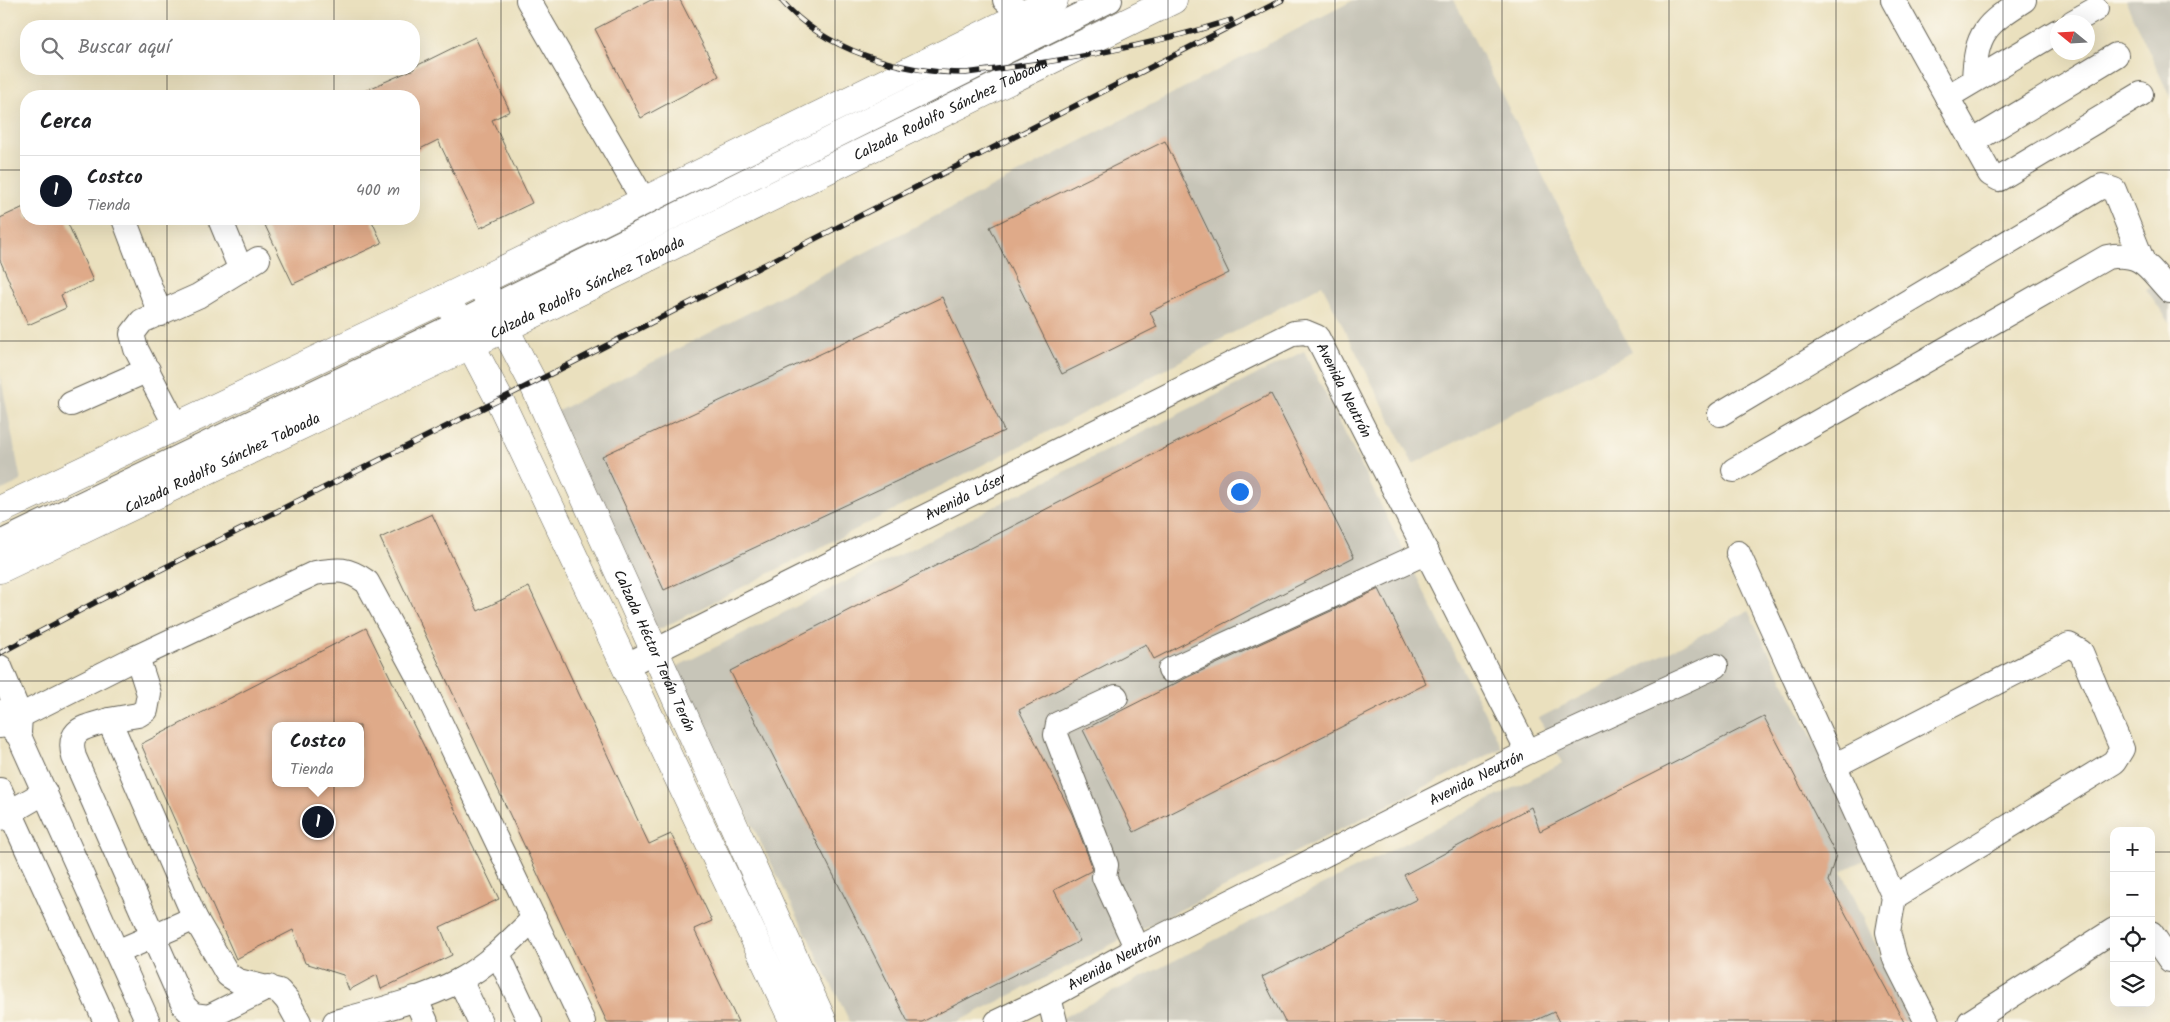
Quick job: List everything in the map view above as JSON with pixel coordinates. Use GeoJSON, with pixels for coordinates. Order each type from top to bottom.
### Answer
{"type":"FeatureCollection","features":[{"type":"Feature","properties":{"kind":"main road"},"geometry":{"type":"LineString","coordinates":[[0,510],[446,298],[644,201],[1014,8],[1054,0]]}},
{"type":"Feature","properties":{"kind":"main road","name":"Calzada Rodolfo Sánchez Taboada"},"geometry":{"type":"LineString","coordinates":[[0,569],[497,317],[1173,0]]}},
{"type":"Feature","properties":{"kind":"main road","name":"Calzada Héctor Terán Terán"},"geometry":{"type":"LineString","coordinates":[[480,281],[497,317],[533,383],[823,1022]]}},
{"type":"Feature","properties":{"kind":"main road","name":"Calzada Héctor Terán Terán"},"geometry":{"type":"LineString","coordinates":[[446,298],[499,399],[794,1022]]}},
{"type":"Feature","properties":{"kind":"street"},"geometry":{"type":"LineString","coordinates":[[528,0],[644,201]]}},
{"type":"Feature","properties":{"kind":"street"},"geometry":{"type":"LineString","coordinates":[[497,317],[1110,0]]}},
{"type":"Feature","properties":{"kind":"street"},"geometry":{"type":"LineString","coordinates":[[1893,0],[1990,174],[1999,179],[2141,94]]}},
{"type":"Feature","properties":{"kind":"street"},"geometry":{"type":"LineString","coordinates":[[1974,80],[1975,54],[1982,34],[2000,16],[2024,0]]}},
{"type":"Feature","properties":{"kind":"street"},"geometry":{"type":"LineString","coordinates":[[2085,15],[2096,9]]}},
{"type":"Feature","properties":{"kind":"street"},"geometry":{"type":"LineString","coordinates":[[1947,97],[2050,36]]}},
{"type":"Feature","properties":{"kind":"street"},"geometry":{"type":"LineString","coordinates":[[1972,142],[2116,55]]}},
{"type":"Feature","properties":{"kind":"street"},"geometry":{"type":"LineString","coordinates":[[1720,414],[2102,186],[2114,190],[2143,262],[2170,291]]}},
{"type":"Feature","properties":{"kind":"street"},"geometry":{"type":"LineString","coordinates":[[126,225],[160,314]]}},
{"type":"Feature","properties":{"kind":"street"},"geometry":{"type":"LineString","coordinates":[[176,426],[136,349],[132,334],[142,321],[198,296],[250,265],[224,225]]}},
{"type":"Feature","properties":{"kind":"street"},"geometry":{"type":"LineString","coordinates":[[1734,470],[2107,257],[2125,254],[2143,262]]}},
{"type":"Feature","properties":{"kind":"street","name":"Avenida Láser"},"geometry":{"type":"LineString","coordinates":[[625,666],[655,653],[1294,333],[1305,332]]}},
{"type":"Feature","properties":{"kind":"street","name":"Avenida Neutrón"},"geometry":{"type":"LineString","coordinates":[[998,1022],[1049,997],[1136,949],[1528,752],[1316,337],[1305,332]]}},
{"type":"Feature","properties":{"kind":"street"},"geometry":{"type":"LineString","coordinates":[[0,543],[465,334]]}},
{"type":"Feature","properties":{"kind":"street"},"geometry":{"type":"LineString","coordinates":[[71,404],[148,370]]}},
{"type":"Feature","properties":{"kind":"street"},"geometry":{"type":"LineString","coordinates":[[1170,670],[1426,552]]}},
{"type":"Feature","properties":{"kind":"street"},"geometry":{"type":"LineString","coordinates":[[1738,553],[1894,897],[1888,932],[1896,959],[1927,1022]]}},
{"type":"Feature","properties":{"kind":"street"},"geometry":{"type":"LineString","coordinates":[[9,723],[137,657],[315,573],[338,569],[353,572],[367,582],[420,680],[584,1022]]}},
{"type":"Feature","properties":{"kind":"street"},"geometry":{"type":"LineString","coordinates":[[1834,766],[2069,645],[2081,652],[2122,749],[2114,762],[1894,897]]}},
{"type":"Feature","properties":{"kind":"street"},"geometry":{"type":"LineString","coordinates":[[137,657],[149,694],[146,710],[138,715],[109,720],[78,730],[72,737],[71,745],[74,757],[184,1006],[193,1015],[209,1017],[269,987]]}},
{"type":"Feature","properties":{"kind":"street"},"geometry":{"type":"LineString","coordinates":[[1528,752],[1716,666]]}},
{"type":"Feature","properties":{"kind":"street"},"geometry":{"type":"LineString","coordinates":[[0,667],[9,723],[45,792],[148,1022]]}},
{"type":"Feature","properties":{"kind":"street"},"geometry":{"type":"LineString","coordinates":[[1116,697],[1058,724],[1056,735],[1106,865],[1104,877],[1136,949]]}},
{"type":"Feature","properties":{"kind":"street"},"geometry":{"type":"LineString","coordinates":[[109,720],[196,918],[228,974],[238,981],[269,987],[279,991],[287,1000],[299,1022]]}},
{"type":"Feature","properties":{"kind":"street"},"geometry":{"type":"LineString","coordinates":[[0,790],[5,815],[106,1022]]}},
{"type":"Feature","properties":{"kind":"street"},"geometry":{"type":"LineString","coordinates":[[5,815],[45,792]]}},
{"type":"Feature","properties":{"kind":"street"},"geometry":{"type":"LineString","coordinates":[[117,952],[196,918]]}},
{"type":"Feature","properties":{"kind":"street"},"geometry":{"type":"LineString","coordinates":[[335,1022],[371,1017],[460,980],[498,954],[534,918]]}},
{"type":"Feature","properties":{"kind":"street"},"geometry":{"type":"LineString","coordinates":[[1970,1022],[2110,933]]}},
{"type":"Feature","properties":{"kind":"street"},"geometry":{"type":"LineString","coordinates":[[2155,939],[2170,960]]}},
{"type":"Feature","properties":{"kind":"street"},"geometry":{"type":"LineString","coordinates":[[498,954],[530,1022]]}},
{"type":"Feature","properties":{"kind":"street"},"geometry":{"type":"LineString","coordinates":[[460,980],[480,1022]]}},
{"type":"Feature","properties":{"kind":"street"},"geometry":{"type":"LineString","coordinates":[[1049,997],[1055,1022]]}},
{"type":"Feature","properties":{"kind":"street"},"geometry":{"type":"LineString","coordinates":[[415,998],[426,1022]]}},
{"type":"Feature","properties":{"kind":"shaded area"},"geometry":{"type":"Polygon","coordinates":[[[1354,0],[1454,0],[1632,352],[1413,464],[1322,285],[1063,424],[656,631],[556,412],[1354,0]]]}},
{"type":"Feature","properties":{"kind":"shaded area"},"geometry":{"type":"Polygon","coordinates":[[[2125,0],[2170,0],[2170,97],[2125,0]]]}},
{"type":"Feature","properties":{"kind":"shaded area"},"geometry":{"type":"Polygon","coordinates":[[[2170,276],[2170,323],[2146,289],[2170,276]]]}},
{"type":"Feature","properties":{"kind":"shaded area"},"geometry":{"type":"Polygon","coordinates":[[[1304,351],[1502,748],[957,1022],[850,1022],[674,668],[1304,351]]]}},
{"type":"Feature","properties":{"kind":"shaded area"},"geometry":{"type":"Polygon","coordinates":[[[0,373],[21,481],[0,491],[0,373]]]}},
{"type":"Feature","properties":{"kind":"shaded area"},"geometry":{"type":"Polygon","coordinates":[[[1748,611],[1872,856],[1842,871],[1911,1022],[1054,1022],[1562,763],[1539,718],[1748,611]]]}},
{"type":"Feature","properties":{"kind":"building"},"geometry":{"type":"Polygon","coordinates":[[[651,0],[680,0],[719,76],[641,118],[595,29],[651,0]]]}},
{"type":"Feature","properties":{"kind":"building"},"geometry":{"type":"Polygon","coordinates":[[[475,37],[510,111],[492,120],[532,203],[480,228],[438,140],[420,149],[420,90],[367,90],[400,75],[420,75],[420,64],[475,37]]]}},
{"type":"Feature","properties":{"kind":"building"},"geometry":{"type":"Polygon","coordinates":[[[1165,141],[1229,273],[1150,312],[1157,327],[1062,374],[990,227],[1165,141]]]}},
{"type":"Feature","properties":{"kind":"building"},"geometry":{"type":"Polygon","coordinates":[[[20,209],[20,225],[69,225],[93,281],[61,295],[66,308],[28,325],[0,260],[0,218],[20,209]]]}},
{"type":"Feature","properties":{"kind":"building"},"geometry":{"type":"Polygon","coordinates":[[[265,225],[374,225],[382,243],[293,284],[265,225]]]}},
{"type":"Feature","properties":{"kind":"building"},"geometry":{"type":"Polygon","coordinates":[[[942,297],[1004,431],[664,590],[602,456],[942,297]]]}},
{"type":"Feature","properties":{"kind":"building"},"geometry":{"type":"Polygon","coordinates":[[[1271,394],[1354,557],[1154,659],[1146,644],[1019,710],[1072,814],[1092,866],[1091,871],[1054,890],[1080,941],[922,1022],[908,1022],[730,671],[1271,394]]]}},
{"type":"Feature","properties":{"kind":"building"},"geometry":{"type":"Polygon","coordinates":[[[432,514],[478,611],[529,587],[649,844],[671,834],[712,921],[694,929],[738,1022],[607,1022],[380,538],[432,514]]]}},
{"type":"Feature","properties":{"kind":"building"},"geometry":{"type":"Polygon","coordinates":[[[1379,589],[1426,684],[1134,832],[1083,730],[1190,676],[1379,589]]]}},
{"type":"Feature","properties":{"kind":"building"},"geometry":{"type":"Polygon","coordinates":[[[366,628],[499,899],[440,927],[452,955],[381,989],[377,975],[349,990],[343,975],[305,963],[293,930],[236,959],[141,744],[366,628]]]}},
{"type":"Feature","properties":{"kind":"building"},"geometry":{"type":"Polygon","coordinates":[[[1764,717],[1836,855],[1828,881],[1904,1022],[1559,1022],[1554,1012],[1532,1022],[1285,1022],[1262,977],[1417,899],[1404,875],[1531,807],[1540,831],[1764,717]]]}},
{"type":"Feature","properties":{"kind":"railway"},"geometry":{"type":"LineString","coordinates":[[781,0],[799,18],[819,33],[842,46],[866,56],[891,63],[941,72],[966,73],[1100,53],[1166,39],[1231,20]]}},
{"type":"Feature","properties":{"kind":"railway"},"geometry":{"type":"LineString","coordinates":[[0,653],[94,603],[533,383],[1282,0]]}},
{"type":"Feature","properties":{"kind":"place","name":"Costco"},"geometry":{"type":"Point","coordinates":[318,822]}}]}
